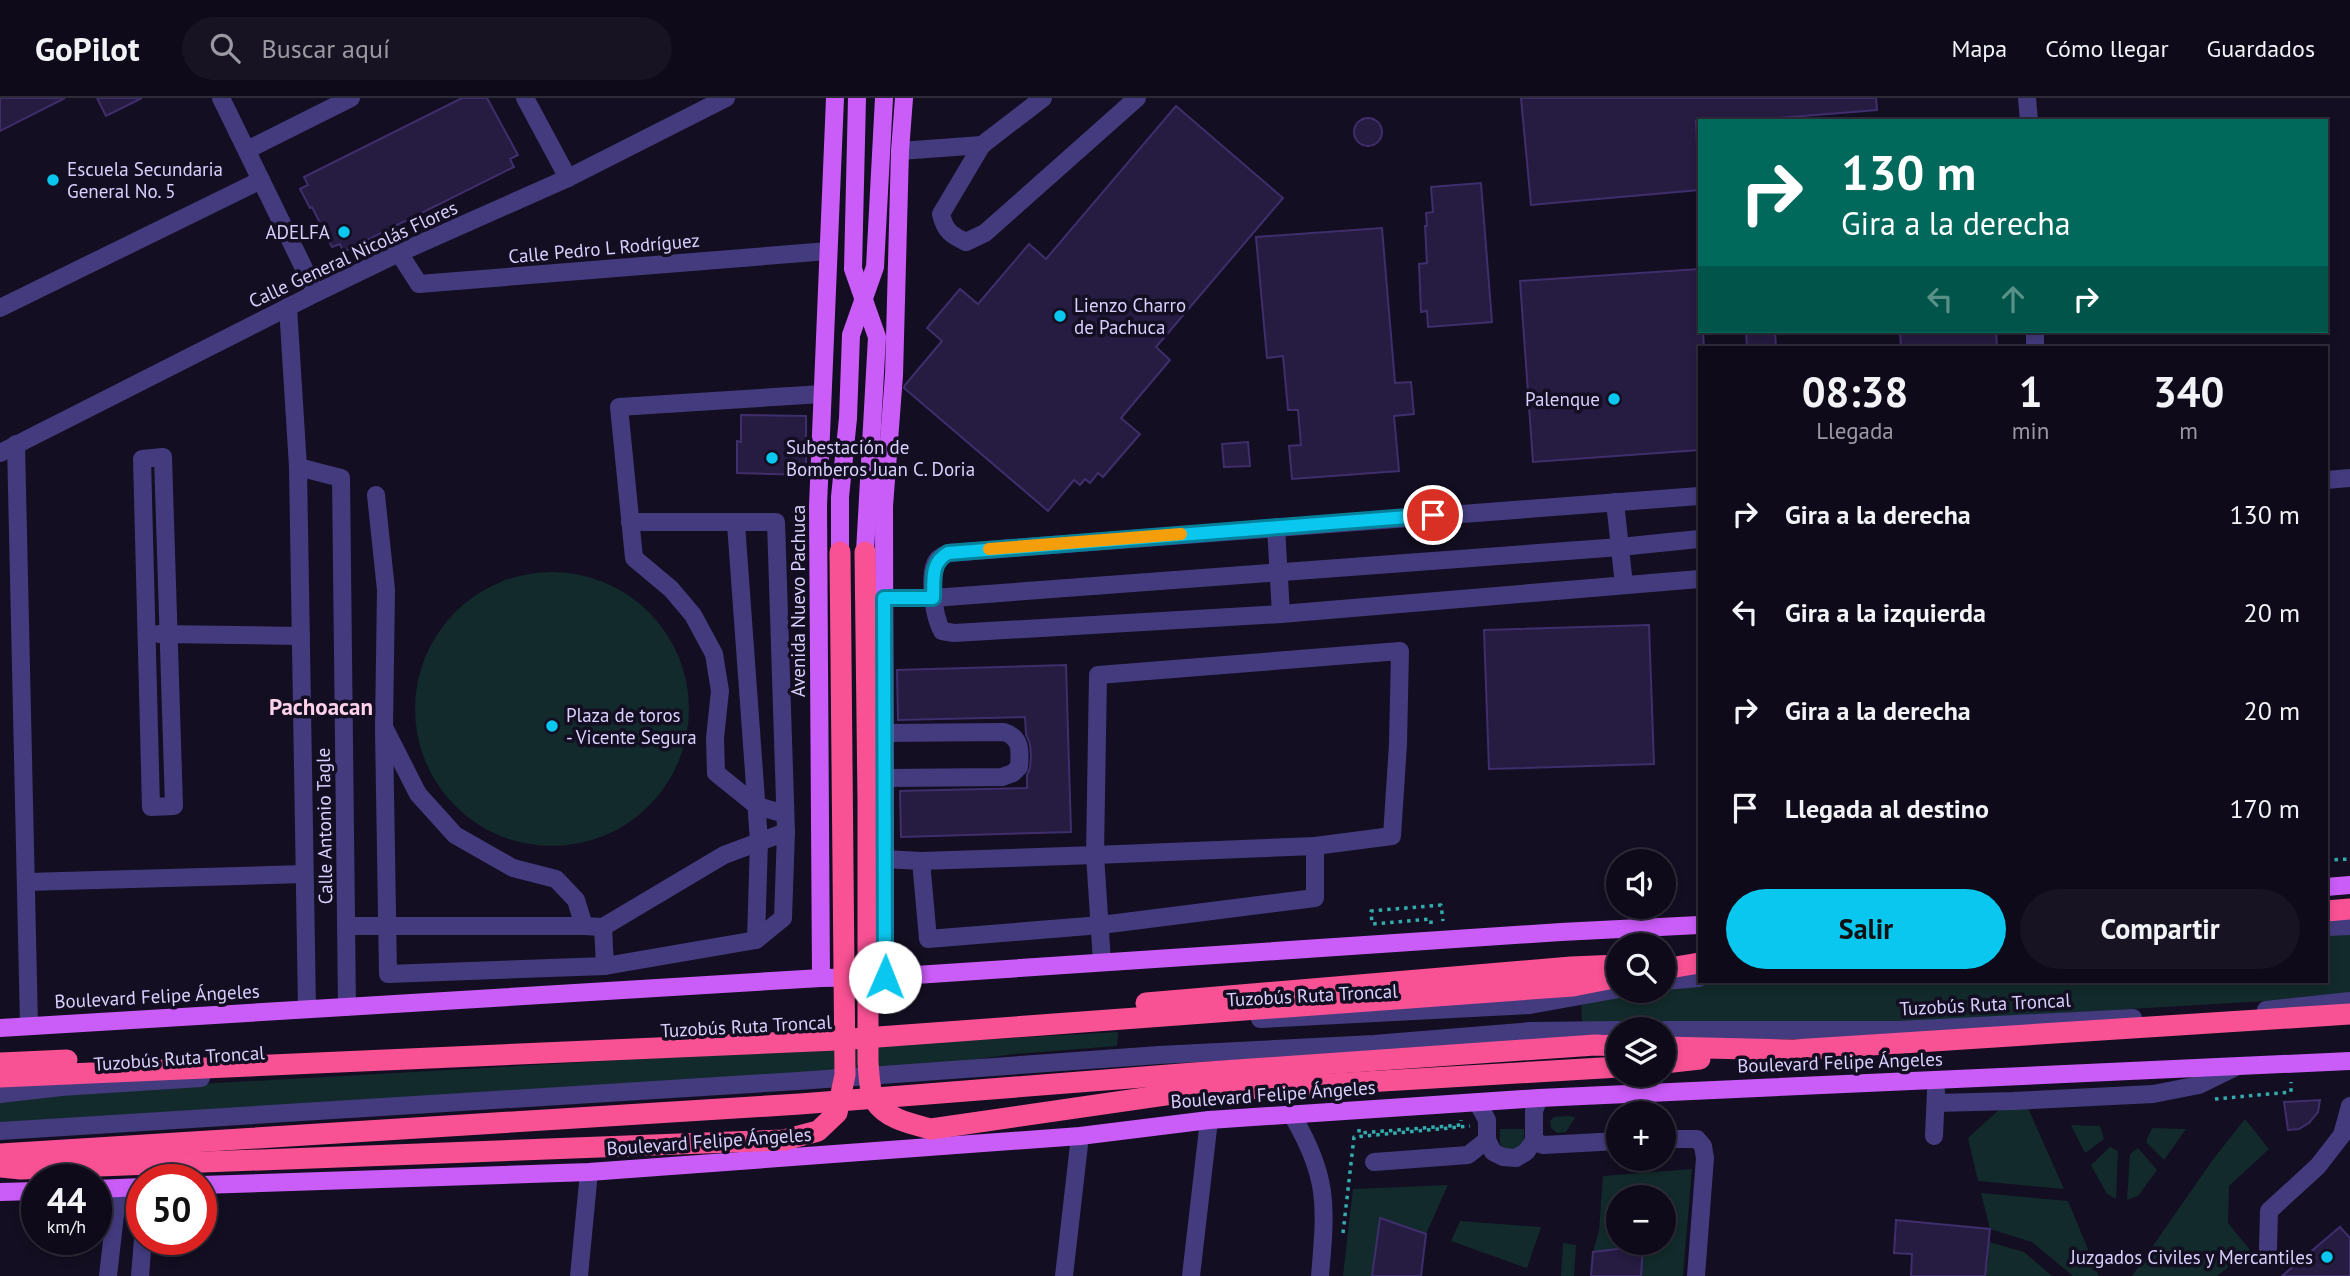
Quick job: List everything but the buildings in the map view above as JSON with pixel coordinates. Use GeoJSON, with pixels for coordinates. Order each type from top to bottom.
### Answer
{"type":"FeatureCollection","features":[{"type":"Feature","properties":{"kind":"highway"},"geometry":{"type":"LineString","coordinates":[[10,1168],[784,1140],[818,1131],[837,1113],[845,1075],[840,552]]}},
{"type":"Feature","properties":{"kind":"highway"},"geometry":{"type":"LineString","coordinates":[[865,552],[868,1062],[875,1101],[896,1119],[931,1129],[1180,1093],[1606,1069]]}},
{"type":"Feature","properties":{"kind":"highway"},"geometry":{"type":"LineString","coordinates":[[2328,911],[2350,909]]}},
{"type":"Feature","properties":{"kind":"highway"},"geometry":{"type":"LineString","coordinates":[[1676,967],[1698,963]]}},
{"type":"Feature","properties":{"kind":"highway"},"geometry":{"type":"LineString","coordinates":[[868,1062],[887,1041],[907,1026],[944,1020],[1606,966]]}},
{"type":"Feature","properties":{"kind":"highway"},"geometry":{"type":"LineString","coordinates":[[0,1077],[836,1040],[1573,986],[1606,980]]}},
{"type":"Feature","properties":{"kind":"highway","name":"Boulevard Felipe Ángeles"},"geometry":{"type":"LineString","coordinates":[[1676,1047],[1794,1049],[2350,1014]]}},
{"type":"Feature","properties":{"kind":"highway"},"geometry":{"type":"LineString","coordinates":[[0,1063],[770,1031],[800,1032],[816,1039],[844,1065]]}},
{"type":"Feature","properties":{"kind":"highway","name":"Boulevard Felipe Ángeles"},"geometry":{"type":"LineString","coordinates":[[0,1154],[800,1104],[1208,1072],[1606,1046]]}},
{"type":"Feature","properties":{"kind":"highway"},"geometry":{"type":"LineString","coordinates":[[1676,1062],[1794,1049]]}},
{"type":"Feature","properties":{"kind":"main road","name":"Avenida Nuevo Pachuca"},"geometry":{"type":"LineString","coordinates":[[821,978],[818,506],[835,98]]}},
{"type":"Feature","properties":{"kind":"main road"},"geometry":{"type":"LineString","coordinates":[[857,98],[853,269],[877,337],[865,552]]}},
{"type":"Feature","properties":{"kind":"main road"},"geometry":{"type":"LineString","coordinates":[[840,552],[840,498],[848,418],[851,335],[876,267],[884,98]]}},
{"type":"Feature","properties":{"kind":"main road"},"geometry":{"type":"LineString","coordinates":[[885,977],[884,506],[894,375],[904,98]]}},
{"type":"Feature","properties":{"kind":"main road"},"geometry":{"type":"LineString","coordinates":[[2328,887],[2350,885]]}},
{"type":"Feature","properties":{"kind":"main road","name":"Boulevard Felipe Ángeles"},"geometry":{"type":"LineString","coordinates":[[0,1028],[821,978],[885,977],[1698,925]]}},
{"type":"Feature","properties":{"kind":"main road"},"geometry":{"type":"LineString","coordinates":[[821,933],[853,942],[885,931]]}},
{"type":"Feature","properties":{"kind":"main road","name":"Boulevard Felipe Ángeles"},"geometry":{"type":"LineString","coordinates":[[217,1184],[589,1172],[1080,1136],[1209,1120],[1539,1098],[2238,1066],[2349,1065]]}},
{"type":"Feature","properties":{"kind":"main road"},"geometry":{"type":"LineString","coordinates":[[112,1189],[126,1188]]}},
{"type":"Feature","properties":{"kind":"main road"},"geometry":{"type":"LineString","coordinates":[[0,1192],[21,1191]]}},
{"type":"Feature","properties":{"kind":"street"},"geometry":{"type":"LineString","coordinates":[[221,98],[316,293]]}},
{"type":"Feature","properties":{"kind":"street"},"geometry":{"type":"LineString","coordinates":[[247,150],[351,98]]}},
{"type":"Feature","properties":{"kind":"street"},"geometry":{"type":"LineString","coordinates":[[526,98],[568,178]]}},
{"type":"Feature","properties":{"kind":"street","name":"Calle General Nicolás Flores"},"geometry":{"type":"LineString","coordinates":[[8,449],[316,293],[568,178],[726,98]]}},
{"type":"Feature","properties":{"kind":"street"},"geometry":{"type":"LineString","coordinates":[[1042,98],[982,145],[941,214],[945,229],[953,236],[966,242],[985,233],[1137,98]]}},
{"type":"Feature","properties":{"kind":"street"},"geometry":{"type":"LineString","coordinates":[[2027,98],[2028,119]]}},
{"type":"Feature","properties":{"kind":"street"},"geometry":{"type":"LineString","coordinates":[[900,151],[982,145]]}},
{"type":"Feature","properties":{"kind":"street"},"geometry":{"type":"LineString","coordinates":[[0,308],[261,180]]}},
{"type":"Feature","properties":{"kind":"street","name":"Calle Pedro L Rodríguez"},"geometry":{"type":"LineString","coordinates":[[399,253],[419,284],[828,251]]}},
{"type":"Feature","properties":{"kind":"street","name":"Calle Antonio Tagle"},"geometry":{"type":"LineString","coordinates":[[288,307],[298,467],[307,1009]]}},
{"type":"Feature","properties":{"kind":"street"},"geometry":{"type":"LineString","coordinates":[[785,823],[757,806],[716,773],[715,738],[720,691],[714,654],[693,615],[671,589],[634,558],[619,407],[822,394]]}},
{"type":"Feature","properties":{"kind":"street"},"geometry":{"type":"LineString","coordinates":[[8,449],[26,882],[29,1026]]}},
{"type":"Feature","properties":{"kind":"street"},"geometry":{"type":"LineString","coordinates":[[163,457],[168,634],[174,806],[152,807],[142,459],[163,457]]}},
{"type":"Feature","properties":{"kind":"street","name":"Calle Antonio Tagle"},"geometry":{"type":"LineString","coordinates":[[298,467],[341,478],[346,1007]]}},
{"type":"Feature","properties":{"kind":"street"},"geometry":{"type":"LineString","coordinates":[[2328,480],[2350,478]]}},
{"type":"Feature","properties":{"kind":"street"},"geometry":{"type":"LineString","coordinates":[[376,495],[386,590],[384,727],[388,974],[605,966],[756,940],[783,918],[785,823],[776,522],[630,522]]}},
{"type":"Feature","properties":{"kind":"street"},"geometry":{"type":"LineString","coordinates":[[1698,496],[948,553],[938,558],[934,567],[933,598],[937,622],[942,631],[954,633],[1280,614],[1698,579]]}},
{"type":"Feature","properties":{"kind":"street"},"geometry":{"type":"LineString","coordinates":[[1615,502],[1624,585]]}},
{"type":"Feature","properties":{"kind":"street"},"geometry":{"type":"LineString","coordinates":[[736,524],[759,841],[756,940]]}},
{"type":"Feature","properties":{"kind":"street"},"geometry":{"type":"LineString","coordinates":[[1276,527],[1280,614]]}},
{"type":"Feature","properties":{"kind":"street"},"geometry":{"type":"LineString","coordinates":[[884,598],[933,598],[1279,573],[1698,539]]}},
{"type":"Feature","properties":{"kind":"street"},"geometry":{"type":"LineString","coordinates":[[147,634],[301,636]]}},
{"type":"Feature","properties":{"kind":"street"},"geometry":{"type":"LineString","coordinates":[[885,859],[920,861],[1095,855],[1315,846],[1392,836],[1400,651],[1098,675],[1095,855],[1102,962]]}},
{"type":"Feature","properties":{"kind":"street"},"geometry":{"type":"LineString","coordinates":[[384,727],[418,794],[454,835],[513,868],[556,879],[576,900],[584,926]]}},
{"type":"Feature","properties":{"kind":"street"},"geometry":{"type":"LineString","coordinates":[[885,733],[1004,732],[1013,735],[1020,746],[1019,767],[1013,773],[1002,777],[885,778]]}},
{"type":"Feature","properties":{"kind":"street"},"geometry":{"type":"LineString","coordinates":[[150,748],[172,747]]}},
{"type":"Feature","properties":{"kind":"street"},"geometry":{"type":"LineString","coordinates":[[346,926],[603,926],[724,855],[759,841],[785,823]]}},
{"type":"Feature","properties":{"kind":"street"},"geometry":{"type":"LineString","coordinates":[[920,861],[928,939],[1101,925],[1315,898],[1315,846]]}},
{"type":"Feature","properties":{"kind":"street"},"geometry":{"type":"LineString","coordinates":[[26,882],[304,874]]}},
{"type":"Feature","properties":{"kind":"street"},"geometry":{"type":"LineString","coordinates":[[603,926],[605,966]]}},
{"type":"Feature","properties":{"kind":"street"},"geometry":{"type":"LineString","coordinates":[[2328,928],[2350,928]]}},
{"type":"Feature","properties":{"kind":"street"},"geometry":{"type":"LineString","coordinates":[[1676,980],[1698,978]]}},
{"type":"Feature","properties":{"kind":"street","name":"Tuzobús Ruta Troncal"},"geometry":{"type":"LineString","coordinates":[[0,1094],[61,1087],[367,1067],[1530,1005],[1606,991]]}},
{"type":"Feature","properties":{"kind":"street","name":"Tuzobús Ruta Troncal"},"geometry":{"type":"LineString","coordinates":[[1676,1030],[1899,1030],[2251,1012],[2350,1003]]}},
{"type":"Feature","properties":{"kind":"street"},"geometry":{"type":"LineString","coordinates":[[0,1130],[812,1080],[1159,1055],[1374,1044],[1531,1031],[1606,1030]]}},
{"type":"Feature","properties":{"kind":"street"},"geometry":{"type":"LineString","coordinates":[[1936,1103],[2153,1094],[2199,1085],[2238,1066]]}},
{"type":"Feature","properties":{"kind":"street"},"geometry":{"type":"LineString","coordinates":[[1934,1136],[1936,1081]]}},
{"type":"Feature","properties":{"kind":"street"},"geometry":{"type":"LineString","coordinates":[[0,1087],[61,1087]]}},
{"type":"Feature","properties":{"kind":"street"},"geometry":{"type":"LineString","coordinates":[[1476,1102],[1487,1121],[1487,1140],[1493,1152],[1503,1157],[1516,1158],[1526,1152],[1534,1141],[1534,1111],[1539,1098]]}},
{"type":"Feature","properties":{"kind":"street"},"geometry":{"type":"LineString","coordinates":[[2268,1248],[2269,1211],[2318,1166],[2342,1135],[2350,1106]]}},
{"type":"Feature","properties":{"kind":"street"},"geometry":{"type":"LineString","coordinates":[[1292,1115],[1308,1142],[1321,1175],[1325,1214],[1320,1276]]}},
{"type":"Feature","properties":{"kind":"street"},"geometry":{"type":"LineString","coordinates":[[1191,1276],[1209,1120]]}},
{"type":"Feature","properties":{"kind":"street"},"geometry":{"type":"LineString","coordinates":[[1063,1276],[1080,1136]]}},
{"type":"Feature","properties":{"kind":"street"},"geometry":{"type":"LineString","coordinates":[[1676,1139],[1697,1139],[1703,1146],[1705,1158],[1696,1276]]}},
{"type":"Feature","properties":{"kind":"street"},"geometry":{"type":"LineString","coordinates":[[1374,1162],[1468,1155],[1487,1140]]}},
{"type":"Feature","properties":{"kind":"street"},"geometry":{"type":"LineString","coordinates":[[1534,1141],[1543,1145],[1606,1142]]}},
{"type":"Feature","properties":{"kind":"street"},"geometry":{"type":"LineString","coordinates":[[579,1276],[589,1172]]}},
{"type":"Feature","properties":{"kind":"street"},"geometry":{"type":"LineString","coordinates":[[108,1276],[118,1189]]}},
{"type":"Feature","properties":{"kind":"street"},"geometry":{"type":"LineString","coordinates":[[140,1276],[142,1255]]}},
{"type":"Feature","properties":{"kind":"path"},"geometry":{"type":"LineString","coordinates":[[2328,860],[2350,859]]}},
{"type":"Feature","properties":{"kind":"path"},"geometry":{"type":"LineString","coordinates":[[1432,926],[1431,919],[1372,924],[1371,911],[1441,905]]}},
{"type":"Feature","properties":{"kind":"green space","name":"Plaza de toros - Vicente Segura"},"geometry":{"type":"Polygon","coordinates":[[[552,572],[592,578],[628,595],[649,612],[666,633],[683,669],[689,709],[683,749],[666,785],[649,806],[628,823],[592,840],[552,846],[512,840],[476,823],[455,806],[438,785],[421,749],[415,709],[421,669],[438,633],[455,612],[476,595],[512,578],[552,572]]]}},
{"type":"Feature","properties":{"kind":"green space"},"geometry":{"type":"Polygon","coordinates":[[[2328,933],[2350,933],[2350,994],[2320,998],[1908,1022],[1676,1022],[1676,1017],[1606,1017],[1606,1023],[1582,1023],[1581,1000],[1606,996],[1606,1003],[1676,1003],[1676,985],[1698,982],[2328,983],[2328,933]]]}},
{"type":"Feature","properties":{"kind":"green space"},"geometry":{"type":"Polygon","coordinates":[[[1118,1032],[1117,1046],[1015,1054],[904,1069],[0,1123],[0,1099],[59,1092],[1118,1032]]]}},
{"type":"Feature","properties":{"kind":"green space"},"geometry":{"type":"Polygon","coordinates":[[[2002,1107],[2028,1108],[2064,1189],[1978,1181],[1968,1138],[2002,1107]]]}},
{"type":"Feature","properties":{"kind":"green space"},"geometry":{"type":"Polygon","coordinates":[[[1554,1117],[1575,1118],[1566,1132],[1557,1133],[1551,1128],[1550,1121],[1554,1117]]]}},
{"type":"Feature","properties":{"kind":"green space"},"geometry":{"type":"Polygon","coordinates":[[[2245,1119],[2269,1149],[2229,1186],[2228,1223],[2250,1250],[2217,1276],[2132,1276],[2214,1158],[2245,1119]]]}},
{"type":"Feature","properties":{"kind":"green space"},"geometry":{"type":"Polygon","coordinates":[[[2071,1125],[2100,1126],[2104,1139],[2085,1153],[2071,1125]]]}},
{"type":"Feature","properties":{"kind":"green space"},"geometry":{"type":"Polygon","coordinates":[[[2152,1128],[2186,1129],[2164,1160],[2146,1142],[2152,1128]]]}},
{"type":"Feature","properties":{"kind":"green space"},"geometry":{"type":"Polygon","coordinates":[[[1500,1129],[1524,1129],[1524,1143],[1515,1152],[1504,1149],[1500,1144],[1500,1129]]]}},
{"type":"Feature","properties":{"kind":"green space"},"geometry":{"type":"Polygon","coordinates":[[[2110,1147],[2118,1151],[2116,1199],[2107,1194],[2091,1165],[2110,1147]]]}},
{"type":"Feature","properties":{"kind":"green space"},"geometry":{"type":"Polygon","coordinates":[[[2138,1148],[2157,1170],[2138,1196],[2127,1200],[2130,1154],[2138,1148]]]}},
{"type":"Feature","properties":{"kind":"green space"},"geometry":{"type":"Polygon","coordinates":[[[1692,1169],[1683,1276],[1641,1276],[1642,1255],[1676,1255],[1676,1185],[1606,1185],[1606,1250],[1593,1252],[1599,1230],[1603,1176],[1692,1169]]]}},
{"type":"Feature","properties":{"kind":"green space"},"geometry":{"type":"Polygon","coordinates":[[[1448,1185],[1426,1234],[1380,1218],[1372,1276],[1343,1276],[1353,1189],[1448,1185]]]}},
{"type":"Feature","properties":{"kind":"green space"},"geometry":{"type":"Polygon","coordinates":[[[1981,1193],[2068,1201],[2099,1276],[2073,1276],[2032,1242],[1990,1229],[1981,1193]]]}},
{"type":"Feature","properties":{"kind":"green space"},"geometry":{"type":"Polygon","coordinates":[[[1460,1221],[1541,1227],[1527,1268],[1451,1241],[1460,1221]]]}},
{"type":"Feature","properties":{"kind":"green space"},"geometry":{"type":"Polygon","coordinates":[[[1989,1242],[2024,1252],[2052,1276],[1931,1272],[1932,1258],[1988,1263],[1989,1242]]]}},
{"type":"Feature","properties":{"kind":"green space"},"geometry":{"type":"Polygon","coordinates":[[[1563,1243],[1576,1245],[1574,1276],[1561,1276],[1563,1243]]]}},
{"type":"Feature","properties":{"kind":"slow traffic"},"geometry":{"type":"LineString","coordinates":[[989,549],[1181,534]]}},
{"type":"Feature","properties":{"kind":"place","name":"Escuela Secundaria General No. 5"},"geometry":{"type":"Point","coordinates":[53,180]}},
{"type":"Feature","properties":{"kind":"place","name":"ADELFA"},"geometry":{"type":"Point","coordinates":[344,232]}},
{"type":"Feature","properties":{"kind":"place","name":"Lienzo Charro de Pachuca"},"geometry":{"type":"Point","coordinates":[1060,316]}},
{"type":"Feature","properties":{"kind":"place","name":"Palenque"},"geometry":{"type":"Point","coordinates":[1614,399]}},
{"type":"Feature","properties":{"kind":"place","name":"Subestación de Bomberos Juan C. Doria"},"geometry":{"type":"Point","coordinates":[772,458]}},
{"type":"Feature","properties":{"kind":"place","name":"Plaza de toros - Vicente Segura"},"geometry":{"type":"Point","coordinates":[552,726]}},
{"type":"Feature","properties":{"kind":"place","name":"Juzgados Civiles y Mercantiles"},"geometry":{"type":"Point","coordinates":[2327,1257]}},
{"type":"Feature","properties":{"kind":"district","name":"Pachoacan"},"geometry":{"type":"Point","coordinates":[321,706]}},
{"type":"Feature","properties":{"kind":"route"},"geometry":{"type":"LineString","coordinates":[[885,977],[884,598],[933,598],[934,567],[938,558],[948,553],[1433,515]]}}]}
